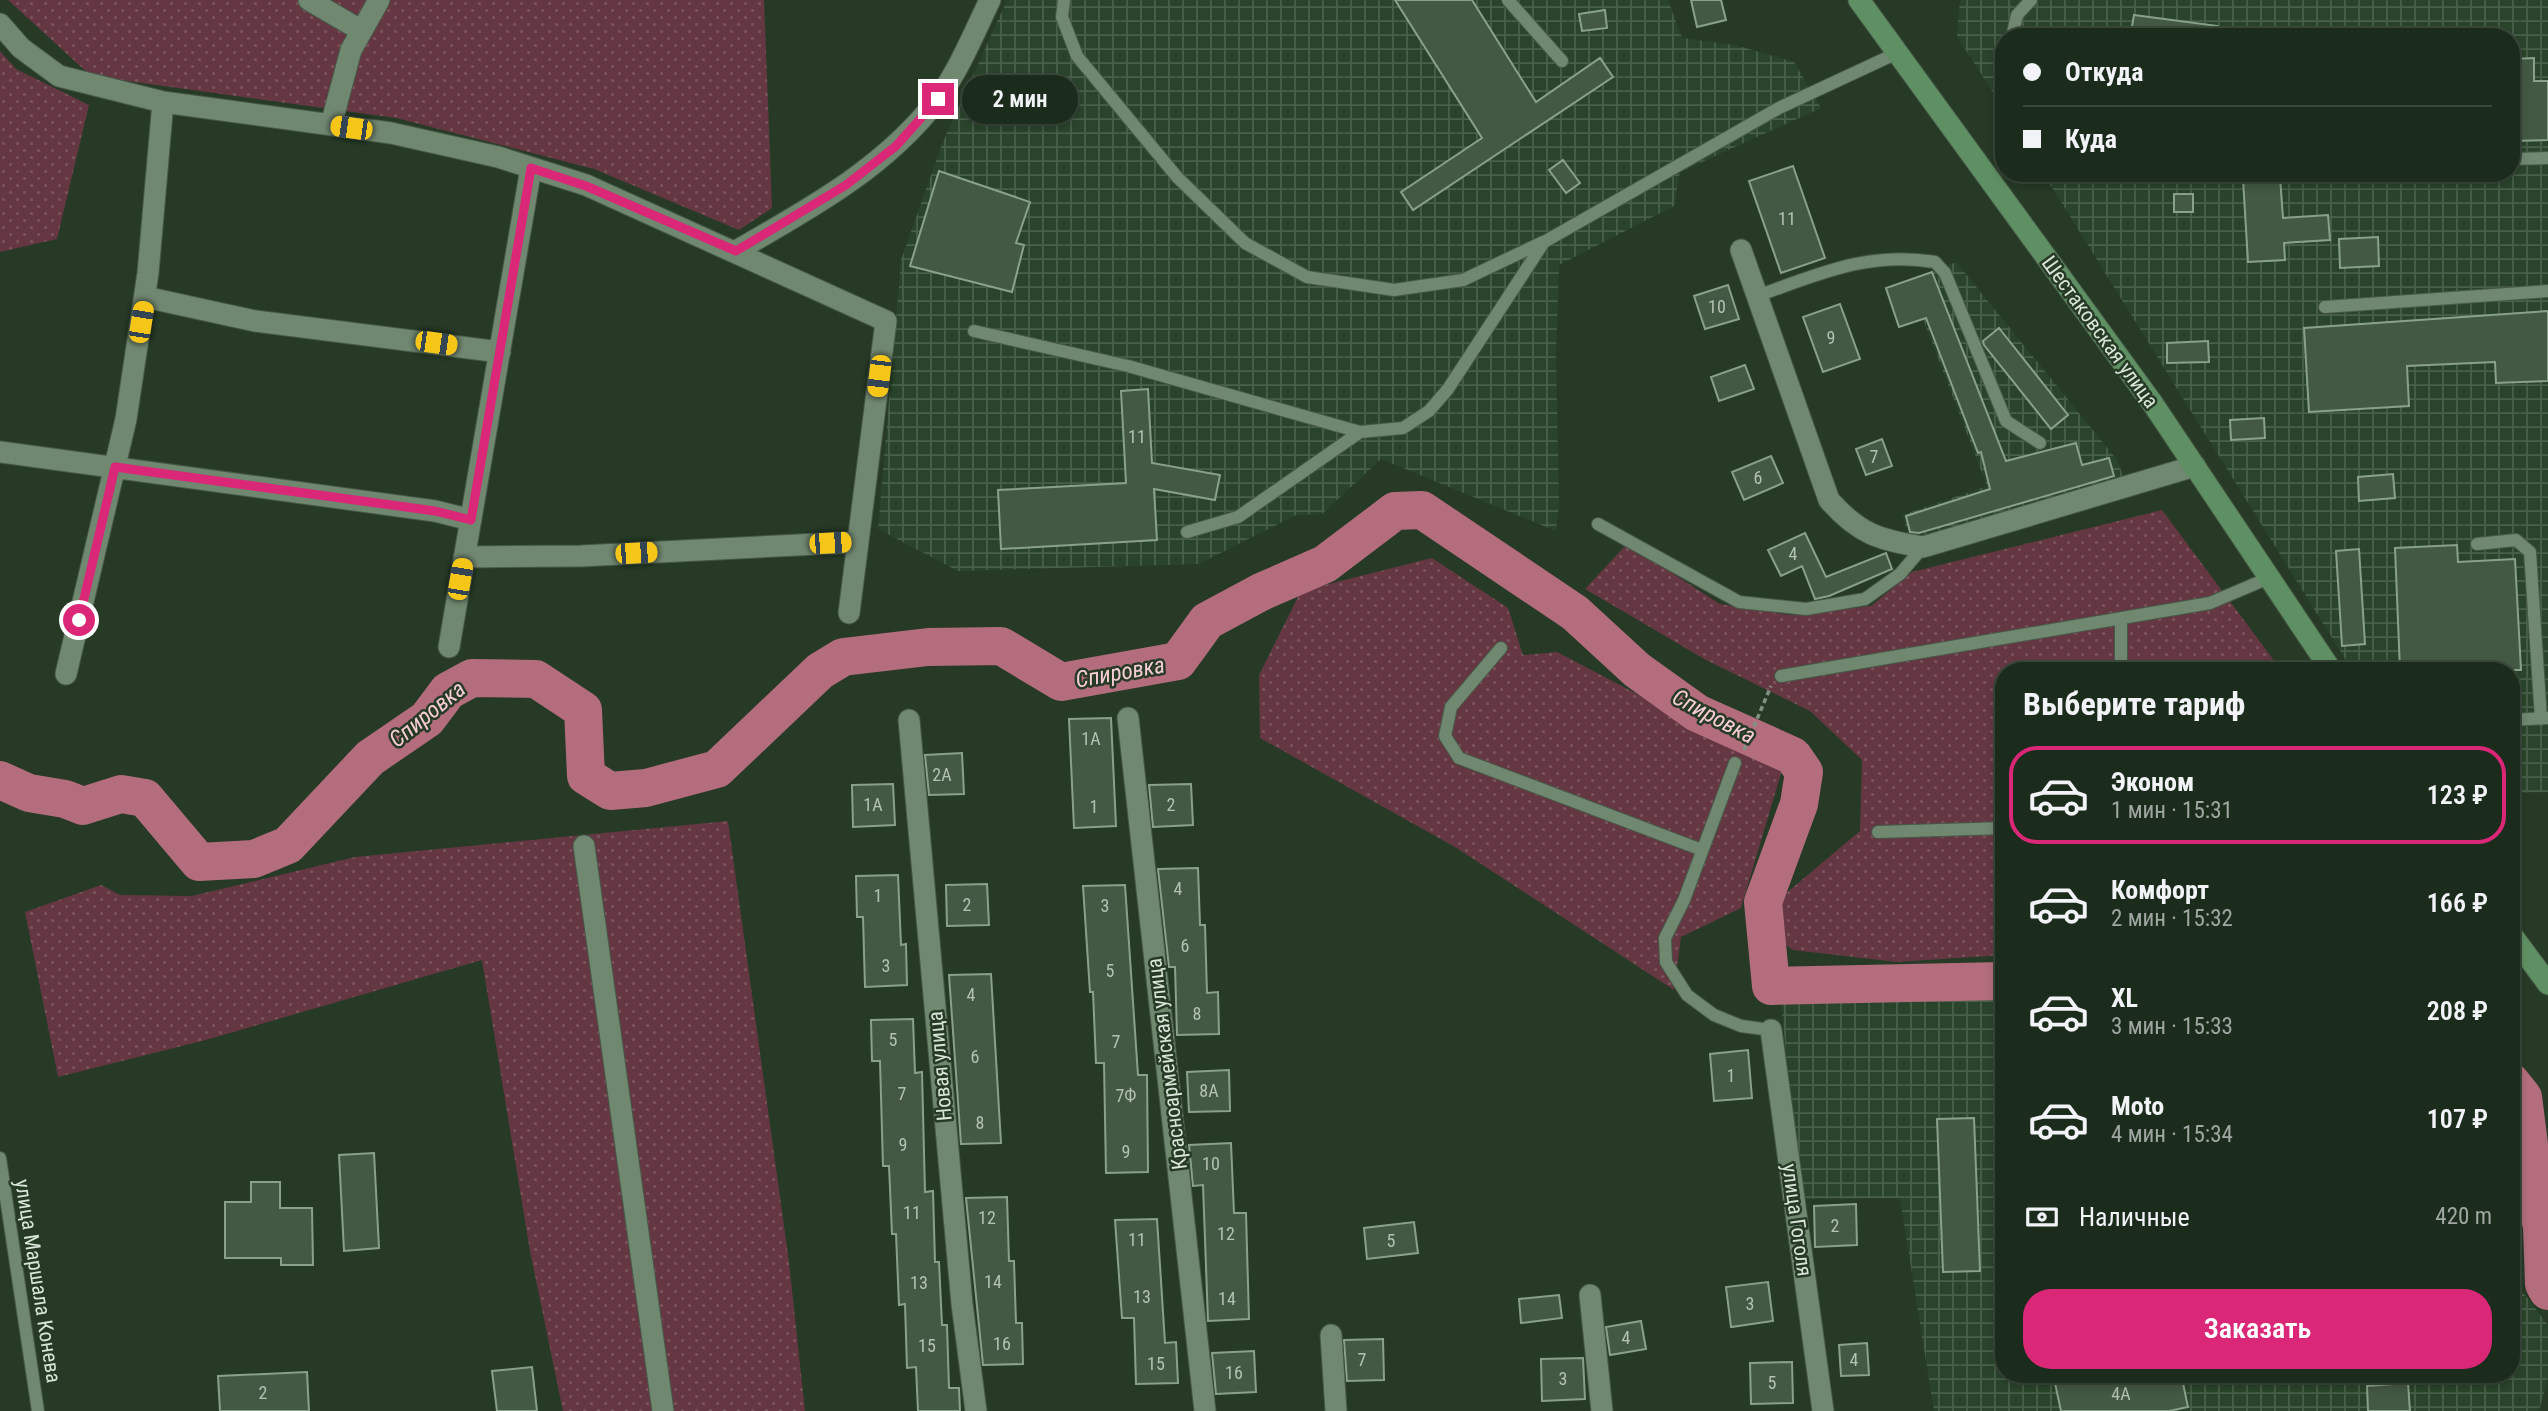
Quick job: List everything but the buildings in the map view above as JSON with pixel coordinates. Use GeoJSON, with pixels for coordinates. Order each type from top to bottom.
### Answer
{"type":"FeatureCollection","features":[{"type":"Feature","properties":{"kind":"main road","name":"Шестаковская улица"},"geometry":{"type":"LineString","coordinates":[[1859,0],[2195,466],[2272,577],[2326,662]]}},
{"type":"Feature","properties":{"kind":"main road"},"geometry":{"type":"LineString","coordinates":[[2520,946],[2548,984]]}},
{"type":"Feature","properties":{"kind":"street"},"geometry":{"type":"LineString","coordinates":[[309,0],[362,31]]}},
{"type":"Feature","properties":{"kind":"street"},"geometry":{"type":"LineString","coordinates":[[331,125],[351,50],[379,0]]}},
{"type":"Feature","properties":{"kind":"street"},"geometry":{"type":"LineString","coordinates":[[736,251],[846,185],[896,146],[938,99],[990,0]]}},
{"type":"Feature","properties":{"kind":"street"},"geometry":{"type":"LineString","coordinates":[[0,24],[21,48],[59,76],[163,102],[391,133],[531,168],[586,186],[736,251],[886,321],[849,613]]}},
{"type":"Feature","properties":{"kind":"street"},"geometry":{"type":"LineString","coordinates":[[66,674],[115,467],[145,298],[163,102]]}},
{"type":"Feature","properties":{"kind":"street"},"geometry":{"type":"LineString","coordinates":[[449,647],[531,168]]}},
{"type":"Feature","properties":{"kind":"street"},"geometry":{"type":"LineString","coordinates":[[1741,250],[1829,500],[1847,520],[1883,541],[1923,547],[2195,466]]}},
{"type":"Feature","properties":{"kind":"street"},"geometry":{"type":"LineString","coordinates":[[145,298],[255,321],[500,352]]}},
{"type":"Feature","properties":{"kind":"street"},"geometry":{"type":"LineString","coordinates":[[0,452],[435,511],[471,520]]}},
{"type":"Feature","properties":{"kind":"street"},"geometry":{"type":"LineString","coordinates":[[464,557],[581,556],[858,542]]}},
{"type":"Feature","properties":{"kind":"street","name":"Красноармейская улица"},"geometry":{"type":"LineString","coordinates":[[1128,718],[1205,1411]]}},
{"type":"Feature","properties":{"kind":"street","name":"Новая улица"},"geometry":{"type":"LineString","coordinates":[[909,720],[962,1304],[975,1411]]}},
{"type":"Feature","properties":{"kind":"street"},"geometry":{"type":"LineString","coordinates":[[584,846],[663,1411]]}},
{"type":"Feature","properties":{"kind":"street","name":"улица Гоголя"},"geometry":{"type":"LineString","coordinates":[[1771,1030],[1823,1411]]}},
{"type":"Feature","properties":{"kind":"street"},"geometry":{"type":"LineString","coordinates":[[1590,1295],[1602,1411]]}},
{"type":"Feature","properties":{"kind":"street"},"geometry":{"type":"LineString","coordinates":[[1331,1335],[1336,1411]]}},
{"type":"Feature","properties":{"kind":"lane"},"geometry":{"type":"LineString","coordinates":[[1064,0],[1062,17],[1077,57],[1177,177],[1245,243],[1307,277],[1394,290],[1463,280],[1544,242],[1779,108],[1897,53]]}},
{"type":"Feature","properties":{"kind":"lane"},"geometry":{"type":"LineString","coordinates":[[1508,0],[1562,61]]}},
{"type":"Feature","properties":{"kind":"lane"},"geometry":{"type":"LineString","coordinates":[[2014,28],[2017,15],[2031,0]]}},
{"type":"Feature","properties":{"kind":"lane"},"geometry":{"type":"LineString","coordinates":[[2520,159],[2548,158]]}},
{"type":"Feature","properties":{"kind":"lane"},"geometry":{"type":"LineString","coordinates":[[974,331],[1128,366],[1360,432],[1403,428],[1429,411],[1448,389],[1544,242]]}},
{"type":"Feature","properties":{"kind":"lane"},"geometry":{"type":"LineString","coordinates":[[1757,296],[1847,264],[1884,257],[1936,262],[1945,273],[2006,421],[2040,443]]}},
{"type":"Feature","properties":{"kind":"lane"},"geometry":{"type":"LineString","coordinates":[[2325,307],[2548,292]]}},
{"type":"Feature","properties":{"kind":"lane"},"geometry":{"type":"LineString","coordinates":[[1187,532],[1238,517],[1360,432]]}},
{"type":"Feature","properties":{"kind":"lane"},"geometry":{"type":"LineString","coordinates":[[1598,524],[1640,544],[1739,602],[1806,609],[1865,599],[1900,574],[1923,547]]}},
{"type":"Feature","properties":{"kind":"lane"},"geometry":{"type":"LineString","coordinates":[[2477,544],[2516,540],[2530,552],[2545,718],[2520,719]]}},
{"type":"Feature","properties":{"kind":"lane"},"geometry":{"type":"LineString","coordinates":[[1781,676],[2210,603],[2272,577]]}},
{"type":"Feature","properties":{"kind":"lane"},"geometry":{"type":"LineString","coordinates":[[2121,618],[2121,662]]}},
{"type":"Feature","properties":{"kind":"lane"},"geometry":{"type":"LineString","coordinates":[[1501,648],[1451,707],[1445,736],[1459,758],[1702,850]]}},
{"type":"Feature","properties":{"kind":"lane"},"geometry":{"type":"LineString","coordinates":[[1735,763],[1665,938],[1666,962],[1687,996],[1714,1014],[1741,1026],[1771,1030]]}},
{"type":"Feature","properties":{"kind":"lane"},"geometry":{"type":"LineString","coordinates":[[1878,832],[1995,828]]}},
{"type":"Feature","properties":{"kind":"lane","name":"улица Маршала Конева"},"geometry":{"type":"LineString","coordinates":[[0,1158],[38,1411]]}},
{"type":"Feature","properties":{"kind":"path"},"geometry":{"type":"LineString","coordinates":[[1747,744],[1772,683],[1781,676]]}},
{"type":"Feature","properties":{"kind":"shaded area"},"geometry":{"type":"Polygon","coordinates":[[[8,0],[764,0],[772,208],[739,230],[594,169],[396,118],[91,76],[8,0]]]}},
{"type":"Feature","properties":{"kind":"shaded area"},"geometry":{"type":"Polygon","coordinates":[[[1007,0],[1668,0],[1682,38],[1735,45],[1794,62],[1821,108],[1680,172],[1674,206],[1559,265],[1556,358],[1559,505],[1556,531],[1381,459],[1322,514],[1296,515],[1199,564],[958,571],[878,529],[901,260],[942,144],[1007,0]]]}},
{"type":"Feature","properties":{"kind":"shaded area"},"geometry":{"type":"Polygon","coordinates":[[[1960,0],[2548,0],[2548,792],[2520,793],[2520,662],[2347,662],[2049,182],[2520,182],[2520,28],[1995,28],[1995,96],[1957,36],[1960,0]]]}},
{"type":"Feature","properties":{"kind":"shaded area"},"geometry":{"type":"Polygon","coordinates":[[[0,51],[16,69],[89,105],[57,239],[0,252],[0,51]]]}},
{"type":"Feature","properties":{"kind":"shaded area"},"geometry":{"type":"Polygon","coordinates":[[[1956,262],[2118,461],[2124,480],[1910,540],[1902,515],[1987,486],[1908,280],[1956,262]]]}},
{"type":"Feature","properties":{"kind":"shaded area"},"geometry":{"type":"Polygon","coordinates":[[[2162,510],[2275,662],[1995,662],[1995,956],[1897,962],[1793,950],[1771,934],[1771,906],[1860,831],[1862,760],[1810,711],[1706,660],[1585,589],[1627,544],[1720,604],[1790,615],[1871,606],[1912,572],[2162,510]]]}},
{"type":"Feature","properties":{"kind":"shaded area"},"geometry":{"type":"Polygon","coordinates":[[[1432,558],[1508,608],[1523,655],[1557,652],[1782,770],[1741,908],[1681,937],[1674,990],[1455,847],[1260,738],[1259,675],[1301,591],[1432,558]]]}},
{"type":"Feature","properties":{"kind":"shaded area"},"geometry":{"type":"Polygon","coordinates":[[[728,821],[789,1262],[805,1411],[563,1411],[530,1251],[482,960],[202,1041],[58,1077],[25,912],[101,885],[120,895],[192,896],[355,857],[728,821]]]}},
{"type":"Feature","properties":{"kind":"shaded area"},"geometry":{"type":"Polygon","coordinates":[[[1995,995],[1995,1383],[2520,1383],[2520,1288],[2548,1325],[2548,1377],[2539,1411],[1934,1411],[1900,1198],[1801,1199],[1781,1003],[1995,995]]]}},
{"type":"Feature","properties":{"kind":"waterway","name":"Спировка"},"geometry":{"type":"LineString","coordinates":[[0,780],[29,793],[65,799],[83,806],[121,794],[145,798],[199,862],[254,859],[288,845],[370,758],[427,719],[448,691],[472,678],[536,679],[583,710],[586,776],[610,791],[646,788],[717,769],[820,671],[843,657],[928,647],[1001,646],[1061,682],[1178,661],[1207,621],[1261,592],[1325,564],[1395,511],[1422,510],[1575,613],[1637,670],[1697,713],[1793,756],[1804,772],[1799,804],[1763,902],[1771,986],[1995,981]]}},
{"type":"Feature","properties":{"kind":"waterway","name":"Спировка"},"geometry":{"type":"LineString","coordinates":[[2520,1093],[2523,1097],[2537,1207],[2542,1226],[2544,1284],[2548,1291]]}},
{"type":"Feature","properties":{"kind":"route"},"geometry":{"type":"LineString","coordinates":[[79,620],[115,467],[435,511],[471,520],[531,168],[586,186],[736,251],[846,185],[896,146],[938,99]]}}]}
